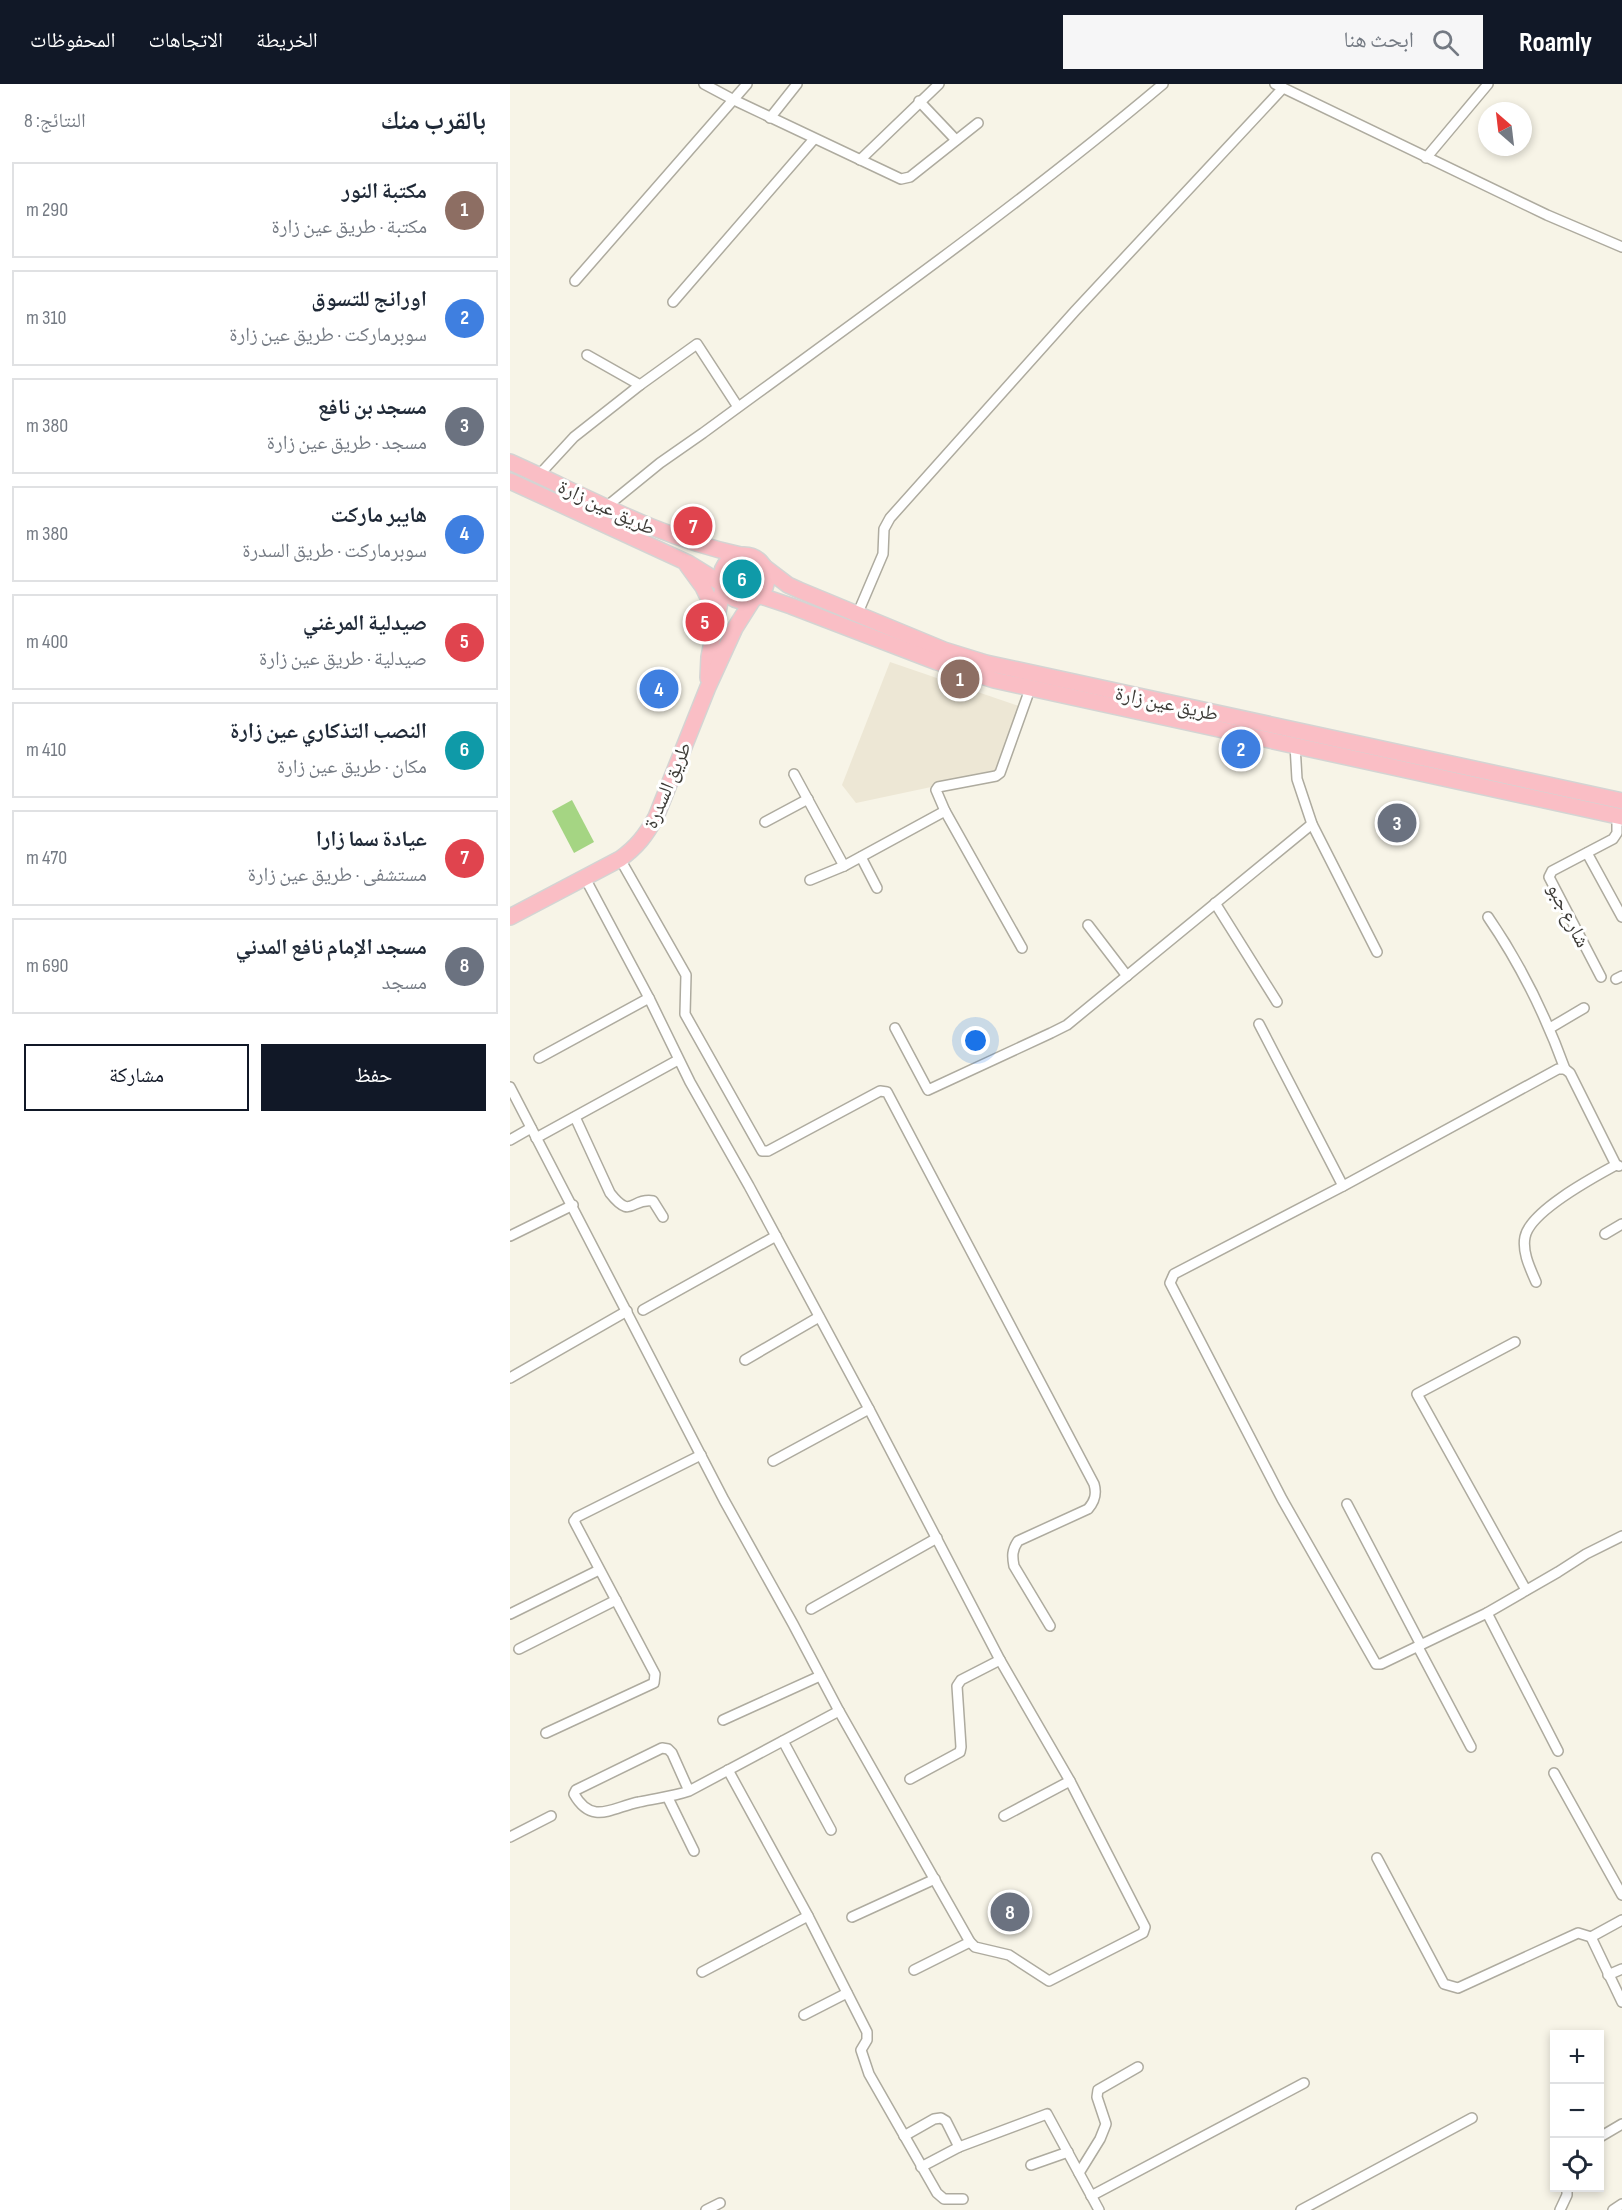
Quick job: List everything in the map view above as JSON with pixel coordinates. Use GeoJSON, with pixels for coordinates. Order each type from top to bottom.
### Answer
{"type":"FeatureCollection","features":[{"type":"Feature","properties":{"kind":"main road","name":"طريق عين زارة"},"geometry":{"type":"LineString","coordinates":[[510,462],[668,535],[741,555]]}},
{"type":"Feature","properties":{"kind":"main road","name":"طريق عين زارة"},"geometry":{"type":"LineString","coordinates":[[510,481],[683,560],[722,586]]}},
{"type":"Feature","properties":{"kind":"main road"},"geometry":{"type":"LineString","coordinates":[[700,570],[708,558],[705,547]]}},
{"type":"Feature","properties":{"kind":"main road"},"geometry":{"type":"LineString","coordinates":[[708,687],[709,657],[718,618],[724,565],[741,555],[756,558],[763,566],[766,581],[756,597],[744,601],[733,598],[722,586]]}},
{"type":"Feature","properties":{"kind":"main road"},"geometry":{"type":"LineString","coordinates":[[683,560],[703,588],[718,618]]}},
{"type":"Feature","properties":{"kind":"main road","name":"طريق عين زارة"},"geometry":{"type":"LineString","coordinates":[[763,566],[788,585],[857,615],[944,650],[1008,669],[1622,801]]}},
{"type":"Feature","properties":{"kind":"main road"},"geometry":{"type":"LineString","coordinates":[[782,603],[781,590],[788,585]]}},
{"type":"Feature","properties":{"kind":"main road","name":"طريق عين زارة"},"geometry":{"type":"LineString","coordinates":[[756,597],[782,603],[937,662],[1030,688],[1620,817]]}},
{"type":"Feature","properties":{"kind":"main road","name":"طريق السدرة"},"geometry":{"type":"LineString","coordinates":[[510,917],[620,859],[640,843],[656,817],[708,687],[735,628],[756,597]]}},
{"type":"Feature","properties":{"kind":"street"},"geometry":{"type":"LineString","coordinates":[[704,84],[770,118],[901,179],[907,178],[978,123]]}},
{"type":"Feature","properties":{"kind":"street"},"geometry":{"type":"LineString","coordinates":[[575,281],[747,84]]}},
{"type":"Feature","properties":{"kind":"street"},"geometry":{"type":"LineString","coordinates":[[770,118],[797,84]]}},
{"type":"Feature","properties":{"kind":"street"},"geometry":{"type":"LineString","coordinates":[[860,160],[939,84]]}},
{"type":"Feature","properties":{"kind":"street"},"geometry":{"type":"LineString","coordinates":[[606,507],[660,463],[1007,209],[1098,139],[1163,84]]}},
{"type":"Feature","properties":{"kind":"street"},"geometry":{"type":"LineString","coordinates":[[1426,158],[1488,84]]}},
{"type":"Feature","properties":{"kind":"street"},"geometry":{"type":"LineString","coordinates":[[857,615],[884,554],[884,529],[890,518],[1279,86],[1547,215],[1622,247]]}},
{"type":"Feature","properties":{"kind":"street"},"geometry":{"type":"LineString","coordinates":[[919,101],[956,140]]}},
{"type":"Feature","properties":{"kind":"street"},"geometry":{"type":"LineString","coordinates":[[673,302],[814,139]]}},
{"type":"Feature","properties":{"kind":"street"},"geometry":{"type":"LineString","coordinates":[[539,475],[574,437],[697,344],[738,407]]}},
{"type":"Feature","properties":{"kind":"street"},"geometry":{"type":"LineString","coordinates":[[587,355],[640,385]]}},
{"type":"Feature","properties":{"kind":"street"},"geometry":{"type":"LineString","coordinates":[[1022,948],[945,811],[936,788],[996,776],[1000,773],[1030,688]]}},
{"type":"Feature","properties":{"kind":"street"},"geometry":{"type":"LineString","coordinates":[[1295,745],[1298,779],[1312,824],[1377,952]]}},
{"type":"Feature","properties":{"kind":"street"},"geometry":{"type":"LineString","coordinates":[[794,774],[844,866]]}},
{"type":"Feature","properties":{"kind":"street"},"geometry":{"type":"LineString","coordinates":[[765,822],[808,799]]}},
{"type":"Feature","properties":{"kind":"street"},"geometry":{"type":"LineString","coordinates":[[810,880],[844,866],[945,811]]}},
{"type":"Feature","properties":{"kind":"street","name":"شارع جبو"},"geometry":{"type":"LineString","coordinates":[[1601,977],[1549,877],[1552,872],[1615,838],[1620,817]]}},
{"type":"Feature","properties":{"kind":"street"},"geometry":{"type":"LineString","coordinates":[[895,1028],[926,1088],[930,1089],[1067,1025],[1312,824]]}},
{"type":"Feature","properties":{"kind":"street"},"geometry":{"type":"LineString","coordinates":[[1587,853],[1622,916]]}},
{"type":"Feature","properties":{"kind":"street"},"geometry":{"type":"LineString","coordinates":[[861,857],[877,888]]}},
{"type":"Feature","properties":{"kind":"street"},"geometry":{"type":"LineString","coordinates":[[620,859],[686,975],[685,1014],[762,1150],[768,1151],[880,1091],[887,1092],[1094,1484],[1095,1499],[1088,1509],[1018,1541],[1013,1548],[1014,1566],[1050,1626]]}},
{"type":"Feature","properties":{"kind":"street"},"geometry":{"type":"LineString","coordinates":[[510,1087],[701,1455],[839,1711],[970,1942],[975,1947],[1009,1955],[1049,1982],[1145,1931],[1070,1781],[1000,1660],[869,1409],[678,1060],[650,998],[585,878]]}},
{"type":"Feature","properties":{"kind":"street"},"geometry":{"type":"LineString","coordinates":[[1215,903],[1277,1002]]}},
{"type":"Feature","properties":{"kind":"street"},"geometry":{"type":"LineString","coordinates":[[1488,917],[1524,973],[1550,1028],[1565,1069]]}},
{"type":"Feature","properties":{"kind":"street"},"geometry":{"type":"LineString","coordinates":[[1088,925],[1127,976]]}},
{"type":"Feature","properties":{"kind":"street"},"geometry":{"type":"LineString","coordinates":[[539,1058],[650,998]]}},
{"type":"Feature","properties":{"kind":"street"},"geometry":{"type":"LineString","coordinates":[[1550,1028],[1584,1008]]}},
{"type":"Feature","properties":{"kind":"street"},"geometry":{"type":"LineString","coordinates":[[1259,1024],[1343,1186]]}},
{"type":"Feature","properties":{"kind":"street"},"geometry":{"type":"LineString","coordinates":[[536,1138],[678,1060]]}},
{"type":"Feature","properties":{"kind":"street"},"geometry":{"type":"LineString","coordinates":[[1536,1282],[1525,1251],[1527,1230],[1568,1193],[1619,1165],[1570,1072],[1565,1069],[1558,1069],[1343,1186],[1174,1274],[1170,1283],[1282,1499],[1376,1664],[1381,1664],[1486,1613],[1586,1554],[1622,1536]]}},
{"type":"Feature","properties":{"kind":"street"},"geometry":{"type":"LineString","coordinates":[[575,1118],[610,1193],[618,1203],[624,1207],[630,1207],[648,1200],[653,1201],[663,1217]]}},
{"type":"Feature","properties":{"kind":"street"},"geometry":{"type":"LineString","coordinates":[[510,1140],[531,1128]]}},
{"type":"Feature","properties":{"kind":"street"},"geometry":{"type":"LineString","coordinates":[[510,1236],[573,1205]]}},
{"type":"Feature","properties":{"kind":"street"},"geometry":{"type":"LineString","coordinates":[[1605,1234],[1622,1224]]}},
{"type":"Feature","properties":{"kind":"street"},"geometry":{"type":"LineString","coordinates":[[643,1310],[776,1236]]}},
{"type":"Feature","properties":{"kind":"street"},"geometry":{"type":"LineString","coordinates":[[510,1378],[627,1311]]}},
{"type":"Feature","properties":{"kind":"street"},"geometry":{"type":"LineString","coordinates":[[745,1360],[819,1317]]}},
{"type":"Feature","properties":{"kind":"street"},"geometry":{"type":"LineString","coordinates":[[1515,1342],[1417,1394],[1526,1590]]}},
{"type":"Feature","properties":{"kind":"street"},"geometry":{"type":"LineString","coordinates":[[773,1461],[869,1409]]}},
{"type":"Feature","properties":{"kind":"street"},"geometry":{"type":"LineString","coordinates":[[546,1733],[654,1683],[656,1679],[656,1674],[574,1521],[577,1517],[701,1455]]}},
{"type":"Feature","properties":{"kind":"street"},"geometry":{"type":"LineString","coordinates":[[1347,1504],[1471,1747]]}},
{"type":"Feature","properties":{"kind":"street"},"geometry":{"type":"LineString","coordinates":[[811,1609],[937,1538]]}},
{"type":"Feature","properties":{"kind":"street"},"geometry":{"type":"LineString","coordinates":[[510,1614],[599,1570]]}},
{"type":"Feature","properties":{"kind":"street"},"geometry":{"type":"LineString","coordinates":[[519,1649],[616,1600]]}},
{"type":"Feature","properties":{"kind":"street"},"geometry":{"type":"LineString","coordinates":[[1486,1613],[1558,1750]]}},
{"type":"Feature","properties":{"kind":"street"},"geometry":{"type":"LineString","coordinates":[[910,1779],[960,1752],[958,1683],[1000,1660]]}},
{"type":"Feature","properties":{"kind":"street"},"geometry":{"type":"LineString","coordinates":[[723,1720],[820,1676]]}},
{"type":"Feature","properties":{"kind":"street"},"geometry":{"type":"LineString","coordinates":[[689,1791],[672,1753],[662,1748],[574,1792],[580,1804],[587,1810],[595,1812],[615,1810],[639,1802],[668,1798],[689,1791],[839,1711]]}},
{"type":"Feature","properties":{"kind":"street"},"geometry":{"type":"LineString","coordinates":[[783,1740],[831,1830]]}},
{"type":"Feature","properties":{"kind":"street"},"geometry":{"type":"LineString","coordinates":[[728,1770],[808,1916],[867,2032],[867,2040],[861,2050],[861,2055],[869,2074],[921,2168],[940,2197],[963,2199]]}},
{"type":"Feature","properties":{"kind":"street"},"geometry":{"type":"LineString","coordinates":[[1554,1773],[1622,1895]]}},
{"type":"Feature","properties":{"kind":"street"},"geometry":{"type":"LineString","coordinates":[[1004,1816],[1070,1781]]}},
{"type":"Feature","properties":{"kind":"street"},"geometry":{"type":"LineString","coordinates":[[668,1798],[694,1851]]}},
{"type":"Feature","properties":{"kind":"street"},"geometry":{"type":"LineString","coordinates":[[510,1837],[551,1816]]}},
{"type":"Feature","properties":{"kind":"street"},"geometry":{"type":"LineString","coordinates":[[1377,1858],[1444,1984],[1458,1988],[1578,1933],[1584,1933],[1591,1937],[1622,2002]]}},
{"type":"Feature","properties":{"kind":"street"},"geometry":{"type":"LineString","coordinates":[[852,1917],[935,1879]]}},
{"type":"Feature","properties":{"kind":"street"},"geometry":{"type":"LineString","coordinates":[[702,1972],[808,1916]]}},
{"type":"Feature","properties":{"kind":"street"},"geometry":{"type":"LineString","coordinates":[[1591,1937],[1622,1920]]}},
{"type":"Feature","properties":{"kind":"street"},"geometry":{"type":"LineString","coordinates":[[914,1970],[970,1942]]}},
{"type":"Feature","properties":{"kind":"street"},"geometry":{"type":"LineString","coordinates":[[1608,1975],[1622,1969]]}},
{"type":"Feature","properties":{"kind":"street"},"geometry":{"type":"LineString","coordinates":[[804,2015],[847,1993]]}},
{"type":"Feature","properties":{"kind":"street"},"geometry":{"type":"LineString","coordinates":[[1079,2173],[1100,2139],[1106,2124],[1097,2097],[1098,2090],[1138,2067]]}},
{"type":"Feature","properties":{"kind":"street"},"geometry":{"type":"LineString","coordinates":[[1091,2196],[1304,2083]]}},
{"type":"Feature","properties":{"kind":"street"},"geometry":{"type":"LineString","coordinates":[[921,2168],[959,2147],[1046,2113],[1050,2116],[1099,2210]]}},
{"type":"Feature","properties":{"kind":"street"},"geometry":{"type":"LineString","coordinates":[[904,2136],[934,2119],[941,2118],[946,2121],[959,2147]]}},
{"type":"Feature","properties":{"kind":"street"},"geometry":{"type":"LineString","coordinates":[[1301,2210],[1472,2118]]}},
{"type":"Feature","properties":{"kind":"street"},"geometry":{"type":"LineString","coordinates":[[1604,2134],[1619,2126],[1622,2138]]}},
{"type":"Feature","properties":{"kind":"street"},"geometry":{"type":"LineString","coordinates":[[1031,2165],[1068,2152]]}},
{"type":"Feature","properties":{"kind":"street"},"geometry":{"type":"LineString","coordinates":[[1560,2210],[1567,2192]]}},
{"type":"Feature","properties":{"kind":"street"},"geometry":{"type":"LineString","coordinates":[[706,2210],[720,2203]]}},
{"type":"Feature","properties":{"kind":"street"},"geometry":{"type":"LineString","coordinates":[[1613,2210],[1622,2204]]}},
{"type":"Feature","properties":{"kind":"shaded area"},"geometry":{"type":"Polygon","coordinates":[[[890,662],[1022,707],[997,773],[856,803],[842,785],[890,662]]]}},
{"type":"Feature","properties":{"kind":"green space"},"geometry":{"type":"Polygon","coordinates":[[[572,800],[594,842],[574,853],[552,811],[572,800]]]}},
{"type":"Feature","properties":{"kind":"place","name":"عيادة سما زارا"},"geometry":{"type":"Point","coordinates":[693,526]}},
{"type":"Feature","properties":{"kind":"place","name":"النصب التذكاري عين زارة"},"geometry":{"type":"Point","coordinates":[742,579]}},
{"type":"Feature","properties":{"kind":"place","name":"صيدلية المرغني"},"geometry":{"type":"Point","coordinates":[705,622]}},
{"type":"Feature","properties":{"kind":"place","name":"مكتبة النور"},"geometry":{"type":"Point","coordinates":[960,679]}},
{"type":"Feature","properties":{"kind":"place","name":"هايبر ماركت"},"geometry":{"type":"Point","coordinates":[659,689]}},
{"type":"Feature","properties":{"kind":"place","name":"اورانج للتسوق"},"geometry":{"type":"Point","coordinates":[1241,749]}},
{"type":"Feature","properties":{"kind":"place","name":"مسجد بن نافع"},"geometry":{"type":"Point","coordinates":[1397,823]}},
{"type":"Feature","properties":{"kind":"place","name":"مسجد الإمام نافع المدني"},"geometry":{"type":"Point","coordinates":[1010,1912]}}]}
